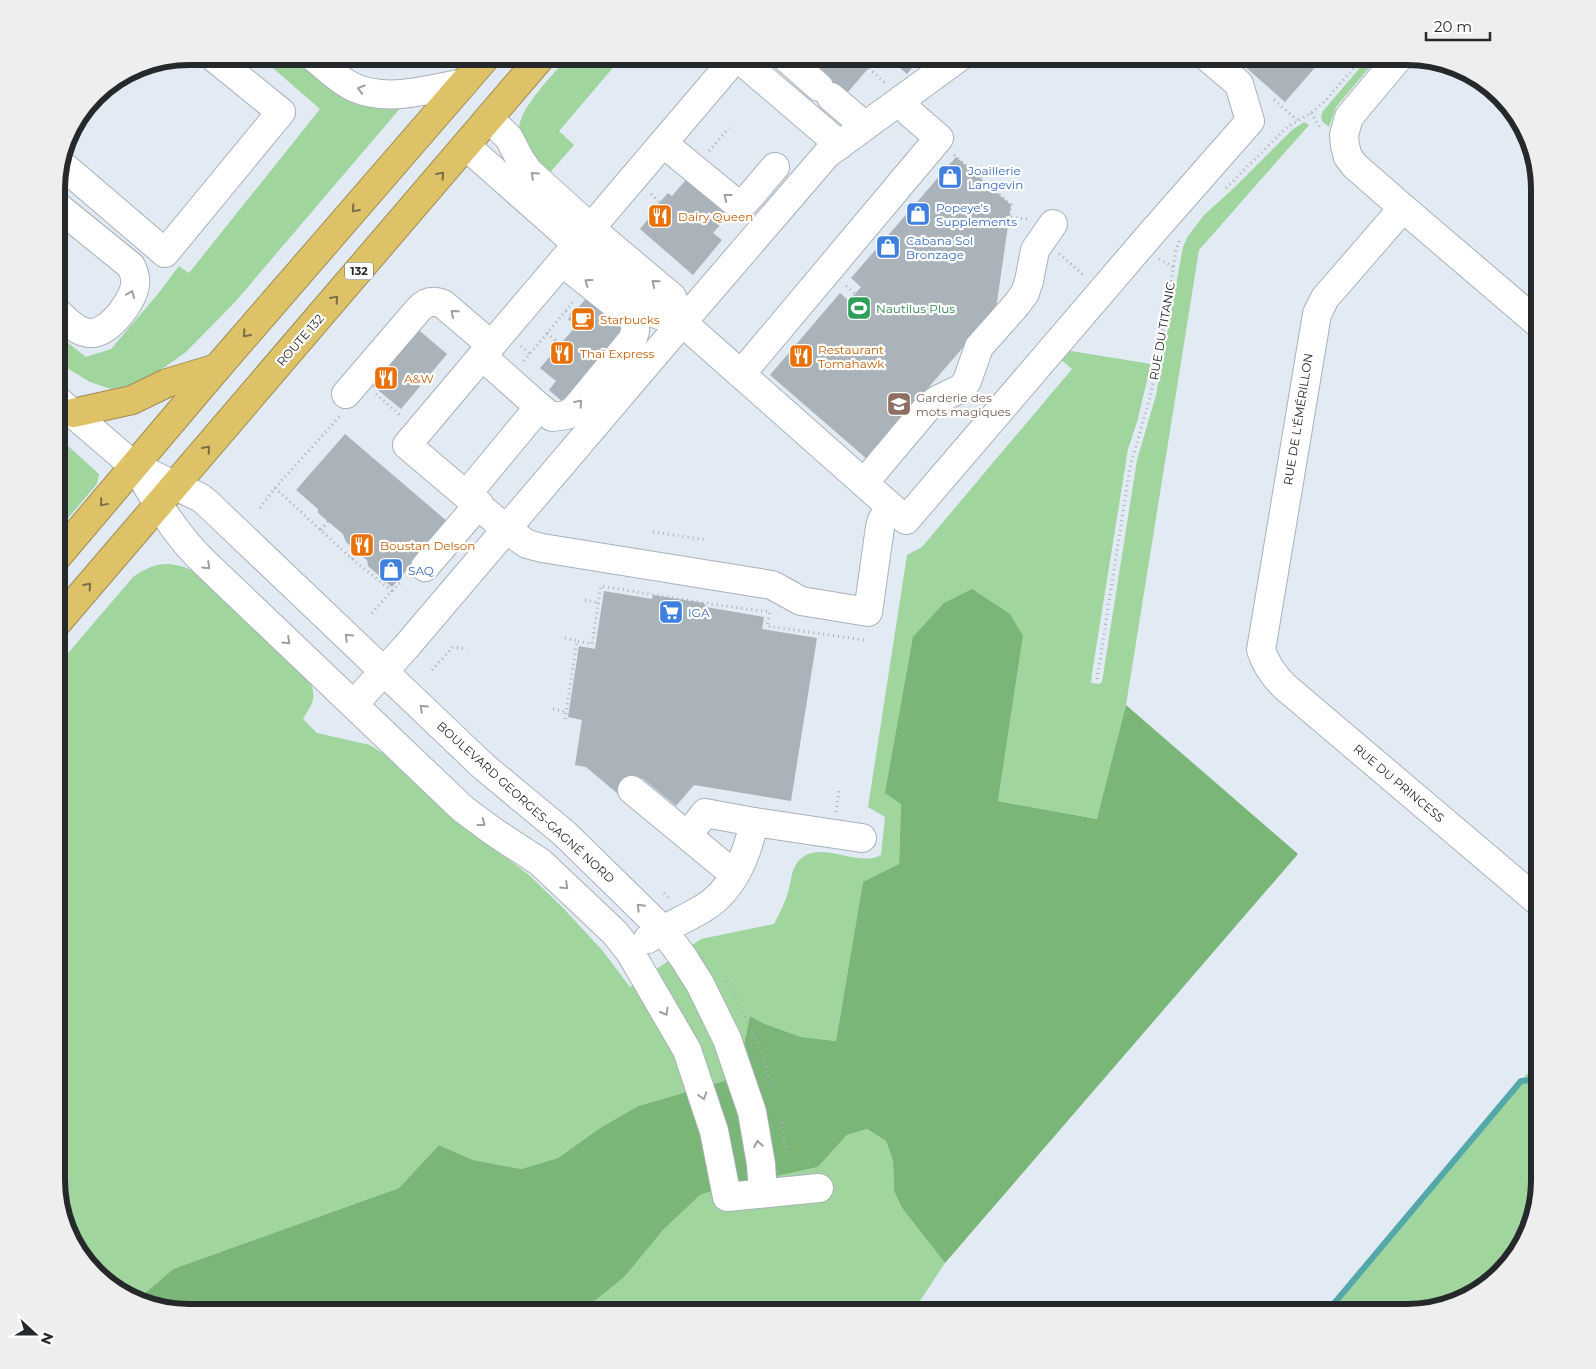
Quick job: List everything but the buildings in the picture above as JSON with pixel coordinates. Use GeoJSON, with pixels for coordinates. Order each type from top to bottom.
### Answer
{"type":"FeatureCollection","features":[{"type":"Feature","properties":{"kind":"highway"},"geometry":{"type":"LineString","coordinates":[[65,546],[479,65]]}},
{"type":"Feature","properties":{"kind":"highway","name":"ROUTE 132"},"geometry":{"type":"LineString","coordinates":[[65,613],[534,65]]}},
{"type":"Feature","properties":{"kind":"highway"},"geometry":{"type":"LineString","coordinates":[[65,406],[132,400],[167,384],[217,368]]}},
{"type":"Feature","properties":{"kind":"street"},"geometry":{"type":"LineString","coordinates":[[67,169],[165,254],[281,112],[223,65]]}},
{"type":"Feature","properties":{"kind":"street"},"geometry":{"type":"LineString","coordinates":[[323,65],[352,87],[365,91],[396,95],[464,83]]}},
{"type":"Feature","properties":{"kind":"street"},"geometry":{"type":"LineString","coordinates":[[729,65],[406,444],[506,529],[533,546],[772,585],[801,601],[868,612],[880,527],[882,520],[891,507]]}},
{"type":"Feature","properties":{"kind":"street"},"geometry":{"type":"LineString","coordinates":[[747,65],[840,145]]}},
{"type":"Feature","properties":{"kind":"street"},"geometry":{"type":"LineString","coordinates":[[794,65],[865,126]]}},
{"type":"Feature","properties":{"kind":"street"},"geometry":{"type":"LineString","coordinates":[[354,704],[827,154],[865,126],[896,94],[946,65]]}},
{"type":"Feature","properties":{"kind":"street"},"geometry":{"type":"LineString","coordinates":[[466,146],[656,314],[682,322],[906,520],[1250,121],[1239,84],[1217,65]]}},
{"type":"Feature","properties":{"kind":"street"},"geometry":{"type":"LineString","coordinates":[[1392,65],[1352,113],[1346,125],[1344,135],[1348,157],[1355,166],[1402,208],[1531,317]]}},
{"type":"Feature","properties":{"kind":"street"},"geometry":{"type":"LineString","coordinates":[[741,374],[939,138],[910,113],[896,94]]}},
{"type":"Feature","properties":{"kind":"street"},"geometry":{"type":"LineString","coordinates":[[346,394],[423,304],[429,302],[437,302],[449,308],[486,351],[539,407],[552,417],[567,415],[575,409],[632,340],[636,331],[636,324],[577,244],[524,167],[509,138],[489,118]]}},
{"type":"Feature","properties":{"kind":"street"},"geometry":{"type":"LineString","coordinates":[[664,143],[736,203],[746,201],[775,167]]}},
{"type":"Feature","properties":{"kind":"street","name":"RUE DE L'ÉMÉRILLON"},"geometry":{"type":"LineString","coordinates":[[1264,659],[1261,650],[1262,641],[1317,314],[1325,298],[1402,208]]}},
{"type":"Feature","properties":{"kind":"street"},"geometry":{"type":"LineString","coordinates":[[65,213],[131,266],[135,278],[132,295],[126,305],[101,331],[83,332],[65,319]]}},
{"type":"Feature","properties":{"kind":"street"},"geometry":{"type":"LineString","coordinates":[[864,483],[927,408],[937,400],[962,388],[967,381],[980,347],[1025,293],[1035,250],[1045,231]]}},
{"type":"Feature","properties":{"kind":"street","name":"BOULEVARD GEORGES-GAGNÉ NORD"},"geometry":{"type":"LineString","coordinates":[[65,406],[167,495],[202,498],[483,766],[565,834],[662,929],[700,984],[727,1039],[752,1112],[761,1164],[763,1193]]}},
{"type":"Feature","properties":{"kind":"street"},"geometry":{"type":"LineString","coordinates":[[425,567],[539,407]]}},
{"type":"Feature","properties":{"kind":"street"},"geometry":{"type":"LineString","coordinates":[[167,495],[174,530],[187,546],[463,809],[540,862],[615,933],[630,952],[687,1050],[714,1131],[726,1197],[819,1188]]}},
{"type":"Feature","properties":{"kind":"street","name":"RUE DU PRINCESS"},"geometry":{"type":"LineString","coordinates":[[1264,659],[1274,676],[1284,686],[1531,895]]}},
{"type":"Feature","properties":{"kind":"street"},"geometry":{"type":"LineString","coordinates":[[632,790],[735,875]]}},
{"type":"Feature","properties":{"kind":"street"},"geometry":{"type":"LineString","coordinates":[[688,835],[705,813],[862,838]]}},
{"type":"Feature","properties":{"kind":"street"},"geometry":{"type":"LineString","coordinates":[[630,952],[662,929],[703,909],[719,897],[735,875],[747,851],[754,822]]}},
{"type":"Feature","properties":{"kind":"path"},"geometry":{"type":"LineString","coordinates":[[1220,194],[1286,127],[1311,113],[1326,100],[1356,65]]}},
{"type":"Feature","properties":{"kind":"path"},"geometry":{"type":"LineString","coordinates":[[869,68],[896,94]]}},
{"type":"Feature","properties":{"kind":"path"},"geometry":{"type":"LineString","coordinates":[[1274,100],[1297,120]]}},
{"type":"Feature","properties":{"kind":"path"},"geometry":{"type":"LineString","coordinates":[[1311,113],[1325,132]]}},
{"type":"Feature","properties":{"kind":"path"},"geometry":{"type":"LineString","coordinates":[[710,151],[729,128]]}},
{"type":"Feature","properties":{"kind":"path"},"geometry":{"type":"LineString","coordinates":[[950,152],[1011,205],[1009,217],[1045,231],[1088,279]]}},
{"type":"Feature","properties":{"kind":"path","name":"RUE DU TITANIC"},"geometry":{"type":"LineString","coordinates":[[1097,679],[1130,467],[1150,397],[1176,251],[1184,231]]}},
{"type":"Feature","properties":{"kind":"path"},"geometry":{"type":"LineString","coordinates":[[518,368],[573,302],[566,296]]}},
{"type":"Feature","properties":{"kind":"path"},"geometry":{"type":"LineString","coordinates":[[566,311],[572,316]]}},
{"type":"Feature","properties":{"kind":"path"},"geometry":{"type":"LineString","coordinates":[[547,333],[560,344]]}},
{"type":"Feature","properties":{"kind":"path"},"geometry":{"type":"LineString","coordinates":[[378,390],[376,394],[404,419]]}},
{"type":"Feature","properties":{"kind":"path"},"geometry":{"type":"LineString","coordinates":[[260,508],[334,422]]}},
{"type":"Feature","properties":{"kind":"path"},"geometry":{"type":"LineString","coordinates":[[276,488],[352,559],[392,591]]}},
{"type":"Feature","properties":{"kind":"path"},"geometry":{"type":"LineString","coordinates":[[321,530],[328,521]]}},
{"type":"Feature","properties":{"kind":"path"},"geometry":{"type":"LineString","coordinates":[[653,532],[707,540]]}},
{"type":"Feature","properties":{"kind":"path"},"geometry":{"type":"LineString","coordinates":[[352,559],[358,553]]}},
{"type":"Feature","properties":{"kind":"path"},"geometry":{"type":"LineString","coordinates":[[372,614],[402,581],[399,578]]}},
{"type":"Feature","properties":{"kind":"path"},"geometry":{"type":"LineString","coordinates":[[565,638],[592,644],[601,586],[770,612],[767,626],[864,640]]}},
{"type":"Feature","properties":{"kind":"path"},"geometry":{"type":"LineString","coordinates":[[585,600],[598,603]]}},
{"type":"Feature","properties":{"kind":"path"},"geometry":{"type":"LineString","coordinates":[[565,719],[577,641]]}},
{"type":"Feature","properties":{"kind":"path"},"geometry":{"type":"LineString","coordinates":[[432,670],[453,647],[467,649]]}},
{"type":"Feature","properties":{"kind":"path"},"geometry":{"type":"LineString","coordinates":[[553,709],[566,712]]}},
{"type":"Feature","properties":{"kind":"green space"},"geometry":{"type":"Polygon","coordinates":[[[269,65],[318,65],[403,105],[235,302],[186,352],[152,376],[130,385],[111,389],[90,382],[65,367],[65,340],[86,357],[111,349],[179,266],[189,273],[320,109],[269,65]]]}},
{"type":"Feature","properties":{"kind":"green space"},"geometry":{"type":"Polygon","coordinates":[[[561,65],[615,65],[559,131],[574,145],[546,177],[522,138],[520,124],[529,104],[561,65]]]}},
{"type":"Feature","properties":{"kind":"green space"},"geometry":{"type":"Polygon","coordinates":[[[1362,65],[1371,65],[1336,107],[1329,127],[1322,121],[1323,111],[1362,65]]]}},
{"type":"Feature","properties":{"kind":"green space"},"geometry":{"type":"Polygon","coordinates":[[[1304,122],[1309,125],[1199,250],[1126,705],[1098,819],[998,801],[1023,636],[901,803],[899,864],[863,883],[836,1041],[801,1037],[765,1024],[750,1016],[743,1049],[724,1081],[638,1106],[600,1128],[558,1158],[521,1169],[473,1160],[439,1145],[399,1188],[173,1269],[142,1295],[120,1283],[101,1268],[78,1235],[69,1212],[65,1188],[65,657],[133,577],[149,568],[163,564],[177,565],[195,571],[308,678],[313,690],[313,700],[303,719],[317,733],[370,745],[390,758],[489,845],[528,874],[602,950],[630,987],[701,939],[774,924],[785,900],[795,866],[805,855],[815,852],[826,852],[871,858],[881,855],[885,817],[868,807],[907,555],[922,547],[1072,369],[1059,358],[1065,350],[1151,364],[1137,422],[1128,449],[1092,673],[1091,683],[1099,684],[1102,682],[1137,460],[1156,395],[1183,247],[1188,236],[1204,215],[1292,130],[1304,122]]]}},
{"type":"Feature","properties":{"kind":"green space"},"geometry":{"type":"Polygon","coordinates":[[[65,443],[99,474],[97,484],[65,522],[65,443]]]}},
{"type":"Feature","properties":{"kind":"green space"},"geometry":{"type":"Polygon","coordinates":[[[972,589],[1010,614],[1023,636],[998,801],[1097,819],[1126,705],[1298,854],[945,1263],[902,1208],[894,1191],[893,1161],[886,1141],[867,1129],[847,1135],[818,1167],[722,1188],[700,1195],[663,1230],[624,1277],[590,1304],[189,1304],[165,1302],[142,1295],[173,1269],[399,1188],[439,1145],[473,1160],[521,1169],[558,1158],[600,1128],[638,1106],[724,1081],[743,1049],[750,1016],[765,1024],[801,1037],[836,1041],[863,882],[899,864],[901,804],[885,793],[913,637],[944,603],[972,589]]]}},
{"type":"Feature","properties":{"kind":"green space"},"geometry":{"type":"Polygon","coordinates":[[[1531,1069],[1530,1196],[1527,1212],[1518,1235],[1500,1262],[1483,1278],[1469,1287],[1455,1295],[1439,1300],[1407,1304],[1334,1304],[1531,1069]]]}},
{"type":"Feature","properties":{"kind":"green space"},"geometry":{"type":"Polygon","coordinates":[[[867,1129],[886,1141],[893,1161],[894,1191],[902,1208],[945,1263],[918,1304],[590,1304],[700,1195],[722,1188],[818,1167],[847,1135],[867,1129]]]}},
{"type":"Feature","properties":{"kind":"waterway"},"geometry":{"type":"LineString","coordinates":[[1334,1304],[1521,1081],[1531,1080]]}},
{"type":"Feature","properties":{"kind":"place","name":"Joaillerie Langevin"},"geometry":{"type":"Point","coordinates":[950,177]}},
{"type":"Feature","properties":{"kind":"place","name":"Popeye's Supplements"},"geometry":{"type":"Point","coordinates":[918,214]}},
{"type":"Feature","properties":{"kind":"place","name":"Dairy Queen"},"geometry":{"type":"Point","coordinates":[660,216]}},
{"type":"Feature","properties":{"kind":"place","name":"Cabana Sol Bronzage"},"geometry":{"type":"Point","coordinates":[888,247]}},
{"type":"Feature","properties":{"kind":"place","name":"Nautilus Plus"},"geometry":{"type":"Point","coordinates":[859,308]}},
{"type":"Feature","properties":{"kind":"place","name":"Starbucks"},"geometry":{"type":"Point","coordinates":[583,319]}},
{"type":"Feature","properties":{"kind":"place","name":"Thaï Express"},"geometry":{"type":"Point","coordinates":[562,353]}},
{"type":"Feature","properties":{"kind":"place","name":"Restaurant Tomahawk"},"geometry":{"type":"Point","coordinates":[801,356]}},
{"type":"Feature","properties":{"kind":"place","name":"A&W"},"geometry":{"type":"Point","coordinates":[386,378]}},
{"type":"Feature","properties":{"kind":"place","name":"Garderie des mots magiques"},"geometry":{"type":"Point","coordinates":[899,404]}},
{"type":"Feature","properties":{"kind":"place","name":"Boustan Delson"},"geometry":{"type":"Point","coordinates":[362,545]}},
{"type":"Feature","properties":{"kind":"place","name":"SAQ"},"geometry":{"type":"Point","coordinates":[391,570]}},
{"type":"Feature","properties":{"kind":"place","name":"IGA"},"geometry":{"type":"Point","coordinates":[671,612]}}]}
